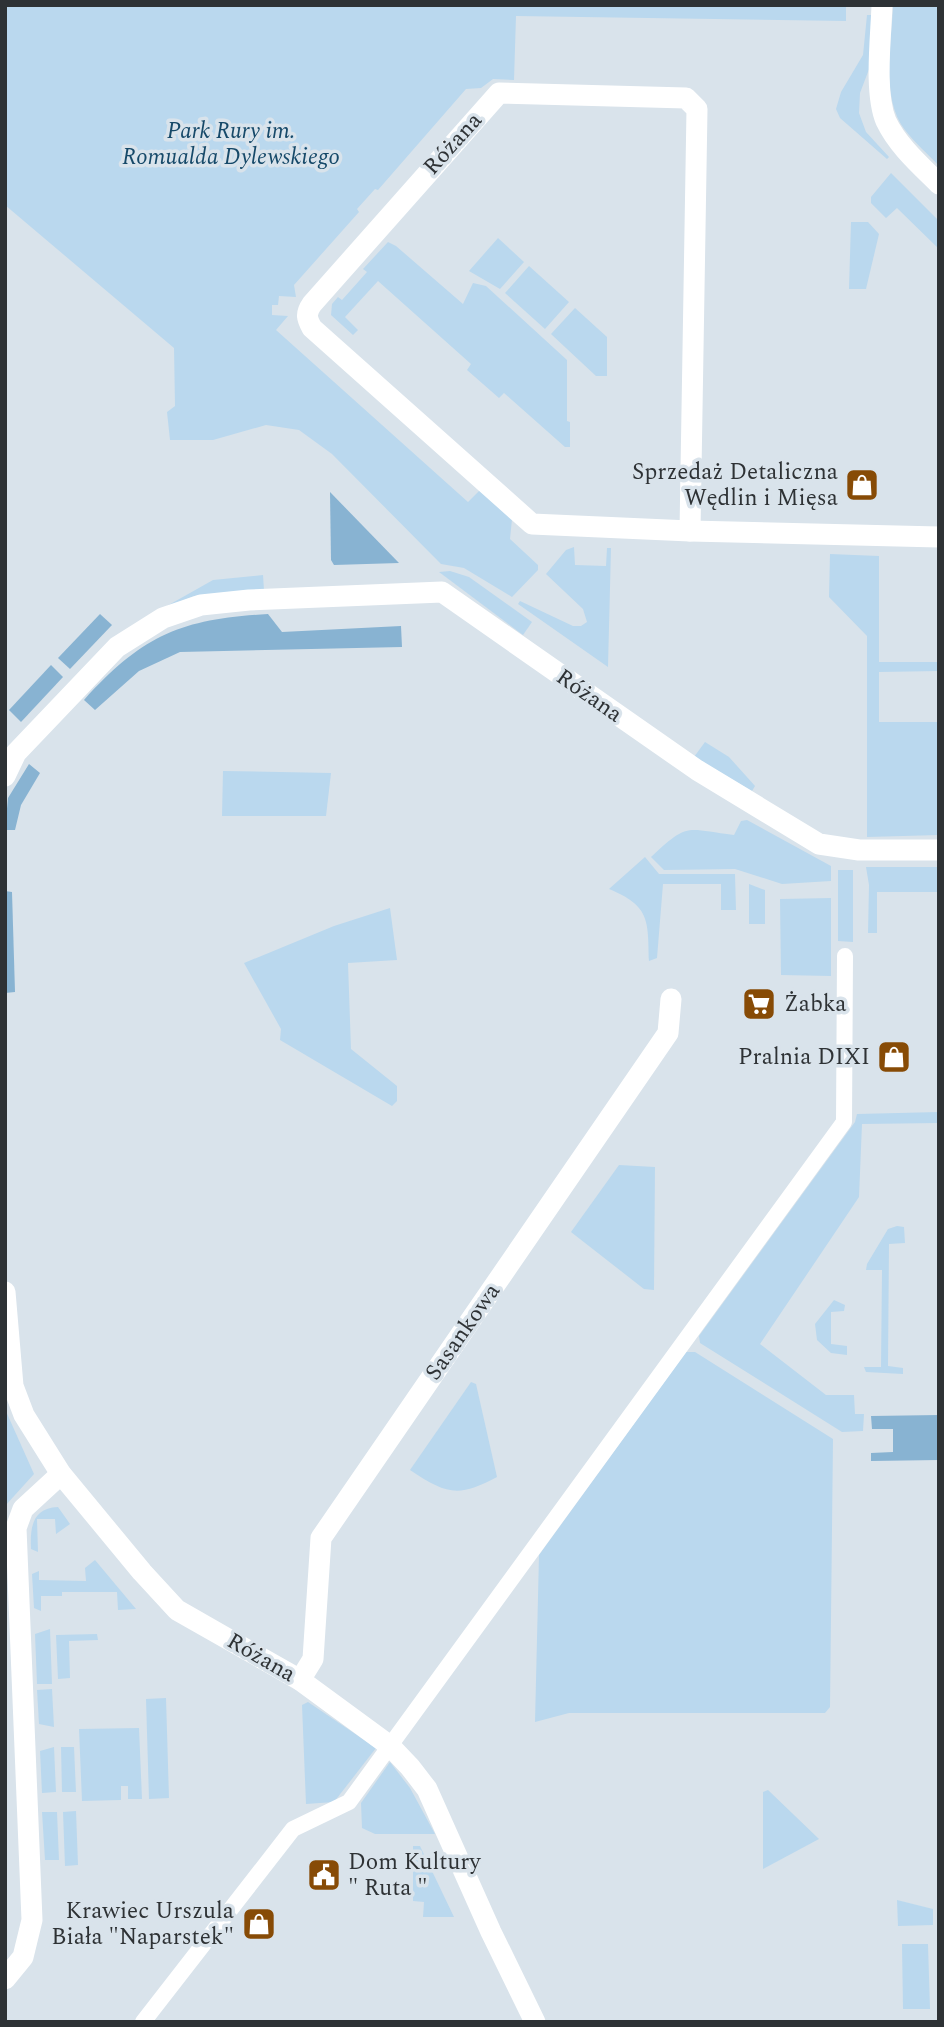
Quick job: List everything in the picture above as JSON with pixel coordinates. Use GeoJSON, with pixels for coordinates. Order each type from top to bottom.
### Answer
{"type":"FeatureCollection","features":[{"type":"Feature","properties":{"kind":"street"},"geometry":{"type":"LineString","coordinates":[[882,5],[881,88],[885,118],[902,146],[939,184]]}},
{"type":"Feature","properties":{"kind":"street","name":"Różana"},"geometry":{"type":"LineString","coordinates":[[690,531],[697,109],[687,99],[499,93],[312,304],[307,312],[307,320],[312,328],[532,524],[690,531],[939,537]]}},
{"type":"Feature","properties":{"kind":"street","name":"Różana"},"geometry":{"type":"LineString","coordinates":[[5,776],[16,754],[117,647],[163,618],[201,606],[249,600],[442,592],[686,762],[819,844],[859,850],[939,850]]}},
{"type":"Feature","properties":{"kind":"street"},"geometry":{"type":"LineString","coordinates":[[143,2022],[293,1829],[349,1802],[844,1122],[845,956]]}},
{"type":"Feature","properties":{"kind":"street","name":"Sasankowa"},"geometry":{"type":"LineString","coordinates":[[300,1680],[313,1659],[321,1538],[668,1033],[671,999]]}},
{"type":"Feature","properties":{"kind":"street","name":"Różana"},"geometry":{"type":"LineString","coordinates":[[5,1292],[13,1386],[24,1415],[61,1474],[177,1610],[300,1680],[390,1746],[427,1789],[535,2022]]}},
{"type":"Feature","properties":{"kind":"street"},"geometry":{"type":"LineString","coordinates":[[5,1979],[23,1956],[32,1920],[25,1808],[16,1528],[23,1509],[61,1474]]}},
{"type":"Feature","properties":{"kind":"street"},"geometry":{"type":"LineString","coordinates":[[161,1998],[189,1980]]}},
{"type":"Feature","properties":{"kind":"green space","name":"Park Rury im. Romualda Dylewskiego"},"geometry":{"type":"Polygon","coordinates":[[[5,5],[846,5],[846,21],[516,16],[514,80],[493,79],[481,88],[466,89],[378,190],[375,189],[357,209],[359,212],[294,285],[296,297],[279,296],[278,305],[272,305],[272,315],[288,316],[276,330],[468,502],[481,489],[512,519],[510,539],[538,565],[538,570],[512,597],[464,568],[441,564],[332,454],[299,430],[266,425],[213,440],[170,440],[167,412],[175,406],[174,348],[5,205],[5,5]]]}},
{"type":"Feature","properties":{"kind":"green space"},"geometry":{"type":"Polygon","coordinates":[[[893,5],[939,5],[939,166],[905,130],[892,102],[889,69],[893,5]]]}},
{"type":"Feature","properties":{"kind":"green space"},"geometry":{"type":"Polygon","coordinates":[[[867,15],[872,15],[871,64],[860,93],[859,113],[866,132],[889,157],[887,159],[840,118],[836,109],[841,92],[863,55],[867,15]]]}},
{"type":"Feature","properties":{"kind":"green space"},"geometry":{"type":"Polygon","coordinates":[[[891,173],[939,221],[939,249],[897,208],[886,218],[871,203],[871,197],[891,173]]]}},
{"type":"Feature","properties":{"kind":"green space"},"geometry":{"type":"Polygon","coordinates":[[[851,222],[868,222],[879,234],[866,289],[849,289],[851,222]]]}},
{"type":"Feature","properties":{"kind":"green space"},"geometry":{"type":"Polygon","coordinates":[[[498,238],[524,262],[500,289],[469,271],[498,238]]]}},
{"type":"Feature","properties":{"kind":"green space"},"geometry":{"type":"Polygon","coordinates":[[[388,242],[463,304],[473,283],[486,286],[567,360],[567,421],[570,422],[570,447],[565,447],[504,393],[499,398],[467,370],[471,364],[378,281],[345,317],[358,330],[353,335],[331,315],[332,304],[338,297],[342,300],[367,272],[363,269],[388,242]]]}},
{"type":"Feature","properties":{"kind":"green space"},"geometry":{"type":"Polygon","coordinates":[[[529,266],[569,302],[545,329],[505,293],[529,266]]]}},
{"type":"Feature","properties":{"kind":"green space"},"geometry":{"type":"Polygon","coordinates":[[[575,308],[607,337],[607,376],[596,376],[551,334],[575,308]]]}},
{"type":"Feature","properties":{"kind":"green space"},"geometry":{"type":"Polygon","coordinates":[[[574,547],[575,565],[606,566],[607,548],[611,548],[608,667],[518,604],[520,601],[573,626],[581,626],[587,622],[583,609],[546,574],[566,550],[574,547]]]}},
{"type":"Feature","properties":{"kind":"green space"},"geometry":{"type":"Polygon","coordinates":[[[830,554],[879,556],[879,662],[939,662],[939,671],[879,672],[879,722],[939,722],[939,835],[867,837],[867,636],[829,597],[830,554]]]}},
{"type":"Feature","properties":{"kind":"green space"},"geometry":{"type":"Polygon","coordinates":[[[450,571],[469,577],[532,622],[523,635],[439,572],[450,571]]]}},
{"type":"Feature","properties":{"kind":"green space"},"geometry":{"type":"Polygon","coordinates":[[[263,575],[264,590],[194,596],[158,611],[213,580],[263,575]]]}},
{"type":"Feature","properties":{"kind":"green space"},"geometry":{"type":"Polygon","coordinates":[[[705,742],[729,757],[755,786],[752,791],[694,757],[705,742]]]}},
{"type":"Feature","properties":{"kind":"green space"},"geometry":{"type":"Polygon","coordinates":[[[223,771],[331,773],[326,816],[222,816],[223,771]]]}},
{"type":"Feature","properties":{"kind":"green space"},"geometry":{"type":"Polygon","coordinates":[[[747,820],[831,866],[831,881],[782,884],[735,869],[664,870],[651,857],[681,833],[696,830],[734,835],[741,821],[747,820]]]}},
{"type":"Feature","properties":{"kind":"green space"},"geometry":{"type":"Polygon","coordinates":[[[645,857],[659,874],[735,874],[736,910],[721,910],[721,884],[663,884],[657,958],[649,961],[644,916],[632,902],[609,889],[645,857]]]}},
{"type":"Feature","properties":{"kind":"green space"},"geometry":{"type":"Polygon","coordinates":[[[866,867],[939,867],[939,892],[877,892],[877,933],[868,933],[869,885],[866,867]]]}},
{"type":"Feature","properties":{"kind":"green space"},"geometry":{"type":"Polygon","coordinates":[[[838,870],[853,870],[853,942],[838,941],[838,870]]]}},
{"type":"Feature","properties":{"kind":"green space"},"geometry":{"type":"Polygon","coordinates":[[[749,884],[765,890],[765,924],[749,924],[749,884]]]}},
{"type":"Feature","properties":{"kind":"green space"},"geometry":{"type":"Polygon","coordinates":[[[831,898],[831,976],[781,975],[780,899],[831,898]]]}},
{"type":"Feature","properties":{"kind":"green space"},"geometry":{"type":"Polygon","coordinates":[[[390,908],[397,960],[348,963],[351,1049],[397,1086],[397,1101],[392,1106],[280,1040],[281,1029],[244,963],[334,926],[390,908]]]}},
{"type":"Feature","properties":{"kind":"green space"},"geometry":{"type":"Polygon","coordinates":[[[939,1112],[939,1123],[862,1124],[859,1197],[760,1344],[826,1395],[854,1395],[855,1414],[864,1414],[863,1431],[842,1432],[700,1343],[699,1336],[855,1122],[857,1114],[939,1112]]]}},
{"type":"Feature","properties":{"kind":"green space"},"geometry":{"type":"Polygon","coordinates":[[[619,1165],[655,1167],[654,1290],[644,1289],[571,1232],[619,1165]]]}},
{"type":"Feature","properties":{"kind":"green space"},"geometry":{"type":"Polygon","coordinates":[[[904,1227],[905,1243],[889,1244],[888,1366],[903,1368],[903,1374],[866,1372],[864,1367],[881,1367],[882,1270],[866,1270],[867,1264],[888,1229],[904,1227]]]}},
{"type":"Feature","properties":{"kind":"green space"},"geometry":{"type":"Polygon","coordinates":[[[834,1300],[845,1305],[844,1311],[831,1312],[831,1344],[847,1346],[847,1355],[831,1353],[817,1340],[815,1324],[834,1300]]]}},
{"type":"Feature","properties":{"kind":"green space"},"geometry":{"type":"Polygon","coordinates":[[[686,1352],[695,1352],[833,1439],[830,1707],[825,1713],[569,1713],[535,1722],[539,1555],[686,1352]]]}},
{"type":"Feature","properties":{"kind":"green space"},"geometry":{"type":"Polygon","coordinates":[[[471,1382],[476,1384],[497,1477],[472,1488],[452,1490],[433,1484],[410,1470],[471,1382]]]}},
{"type":"Feature","properties":{"kind":"green space"},"geometry":{"type":"Polygon","coordinates":[[[5,1409],[34,1474],[5,1506],[5,1409]]]}},
{"type":"Feature","properties":{"kind":"green space"},"geometry":{"type":"Polygon","coordinates":[[[58,1507],[70,1524],[56,1534],[55,1519],[37,1519],[38,1552],[31,1549],[34,1520],[43,1511],[58,1507]]]}},
{"type":"Feature","properties":{"kind":"green space"},"geometry":{"type":"Polygon","coordinates":[[[95,1560],[136,1609],[118,1610],[117,1592],[62,1592],[62,1596],[41,1596],[41,1611],[34,1608],[32,1574],[39,1571],[39,1580],[86,1581],[85,1568],[95,1560]]]}},
{"type":"Feature","properties":{"kind":"green space"},"geometry":{"type":"Polygon","coordinates":[[[50,1629],[52,1684],[37,1684],[35,1634],[50,1629]]]}},
{"type":"Feature","properties":{"kind":"green space"},"geometry":{"type":"Polygon","coordinates":[[[97,1634],[98,1640],[69,1641],[70,1678],[58,1679],[56,1635],[97,1634]]]}},
{"type":"Feature","properties":{"kind":"green space"},"geometry":{"type":"Polygon","coordinates":[[[52,1689],[54,1727],[39,1724],[37,1690],[52,1689]]]}},
{"type":"Feature","properties":{"kind":"green space"},"geometry":{"type":"Polygon","coordinates":[[[166,1698],[169,1798],[149,1799],[146,1699],[166,1698]]]}},
{"type":"Feature","properties":{"kind":"green space"},"geometry":{"type":"Polygon","coordinates":[[[308,1702],[376,1748],[334,1802],[306,1804],[302,1705],[308,1702]]]}},
{"type":"Feature","properties":{"kind":"green space"},"geometry":{"type":"Polygon","coordinates":[[[139,1728],[142,1799],[128,1799],[128,1786],[121,1786],[121,1800],[82,1801],[79,1729],[139,1728]]]}},
{"type":"Feature","properties":{"kind":"green space"},"geometry":{"type":"Polygon","coordinates":[[[54,1747],[56,1792],[42,1793],[40,1751],[54,1747]]]}},
{"type":"Feature","properties":{"kind":"green space"},"geometry":{"type":"Polygon","coordinates":[[[61,1747],[74,1747],[76,1792],[62,1792],[61,1747]]]}},
{"type":"Feature","properties":{"kind":"green space"},"geometry":{"type":"Polygon","coordinates":[[[390,1762],[410,1788],[435,1834],[375,1834],[362,1828],[361,1803],[390,1762]]]}},
{"type":"Feature","properties":{"kind":"green space"},"geometry":{"type":"Polygon","coordinates":[[[768,1790],[819,1839],[763,1869],[763,1792],[768,1790]]]}},
{"type":"Feature","properties":{"kind":"green space"},"geometry":{"type":"Polygon","coordinates":[[[76,1811],[78,1865],[65,1866],[63,1812],[76,1811]]]}},
{"type":"Feature","properties":{"kind":"green space"},"geometry":{"type":"Polygon","coordinates":[[[42,1812],[57,1812],[59,1860],[45,1860],[42,1812]]]}},
{"type":"Feature","properties":{"kind":"green space"},"geometry":{"type":"Polygon","coordinates":[[[413,1846],[420,1846],[454,1917],[423,1917],[424,1902],[413,1901],[413,1846]]]}},
{"type":"Feature","properties":{"kind":"green space"},"geometry":{"type":"Polygon","coordinates":[[[897,1900],[933,1909],[933,1925],[898,1926],[897,1900]]]}},
{"type":"Feature","properties":{"kind":"green space"},"geometry":{"type":"Polygon","coordinates":[[[902,1944],[928,1944],[930,2009],[903,2009],[902,1944]]]}},
{"type":"Feature","properties":{"kind":"shaded area"},"geometry":{"type":"Polygon","coordinates":[[[330,492],[399,563],[334,565],[331,560],[330,492]]]}},
{"type":"Feature","properties":{"kind":"shaded area"},"geometry":{"type":"Polygon","coordinates":[[[100,614],[112,625],[70,669],[58,658],[100,614]]]}},
{"type":"Feature","properties":{"kind":"shaded area"},"geometry":{"type":"Polygon","coordinates":[[[268,614],[282,632],[401,626],[402,647],[180,652],[139,671],[95,710],[84,700],[125,660],[165,634],[211,620],[268,614]]]}},
{"type":"Feature","properties":{"kind":"shaded area"},"geometry":{"type":"Polygon","coordinates":[[[51,665],[63,677],[21,722],[9,710],[51,665]]]}},
{"type":"Feature","properties":{"kind":"shaded area"},"geometry":{"type":"Polygon","coordinates":[[[29,764],[40,773],[21,805],[15,830],[5,830],[8,798],[29,764]]]}},
{"type":"Feature","properties":{"kind":"shaded area"},"geometry":{"type":"Polygon","coordinates":[[[5,891],[12,892],[15,992],[5,993],[5,891]]]}},
{"type":"Feature","properties":{"kind":"shaded area"},"geometry":{"type":"Polygon","coordinates":[[[939,1415],[939,1460],[871,1461],[871,1453],[893,1452],[893,1429],[872,1429],[871,1416],[939,1415]]]}},
{"type":"Feature","properties":{"kind":"place","name":"Sprzedaż Detaliczna Wędlin i Mięsa"},"geometry":{"type":"Point","coordinates":[862,485]}},
{"type":"Feature","properties":{"kind":"place","name":"Żabka"},"geometry":{"type":"Point","coordinates":[759,1004]}},
{"type":"Feature","properties":{"kind":"place","name":"Pralnia DIXI"},"geometry":{"type":"Point","coordinates":[894,1057]}},
{"type":"Feature","properties":{"kind":"place","name":"Dom Kultury \" Ruta \""},"geometry":{"type":"Point","coordinates":[324,1875]}},
{"type":"Feature","properties":{"kind":"place","name":"Krawiec Urszula Biała \"Naparstek\""},"geometry":{"type":"Point","coordinates":[259,1924]}}]}
